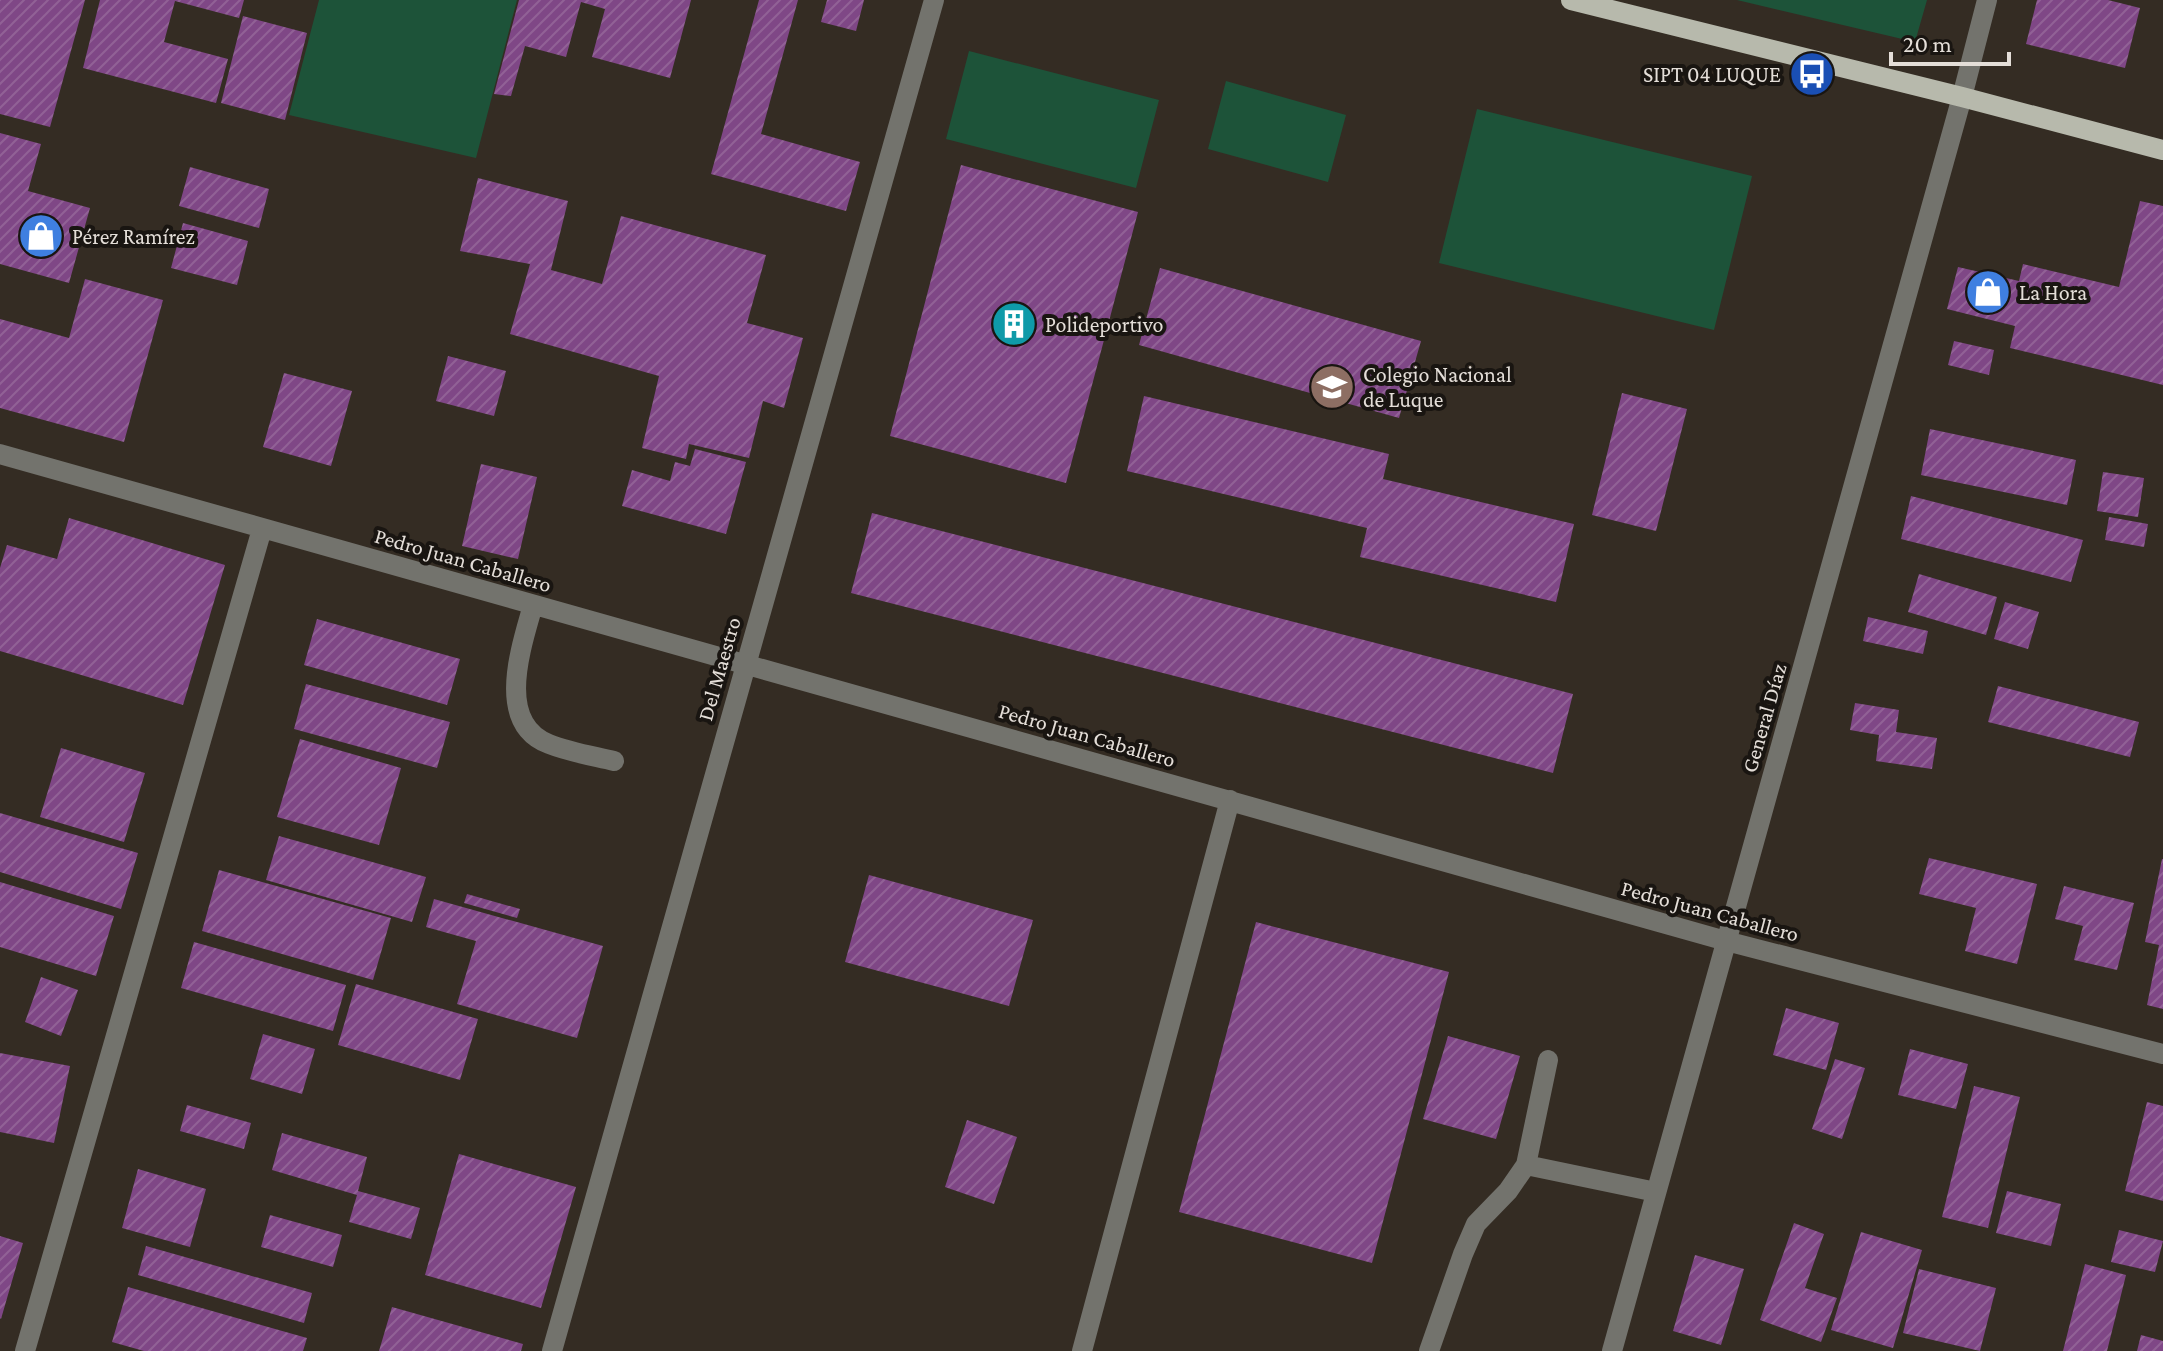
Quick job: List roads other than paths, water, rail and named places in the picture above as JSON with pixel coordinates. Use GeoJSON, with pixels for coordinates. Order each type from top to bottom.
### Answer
{"type":"FeatureCollection","features":[{"type":"Feature","properties":{"kind":"main road"},"geometry":{"type":"LineString","coordinates":[[1571,0],[2163,150]]}},
{"type":"Feature","properties":{"kind":"street","name":"Del Maestro"},"geometry":{"type":"LineString","coordinates":[[552,1351],[934,0]]}},
{"type":"Feature","properties":{"kind":"street","name":"General Díaz"},"geometry":{"type":"LineString","coordinates":[[1612,1351],[1987,0]]}},
{"type":"Feature","properties":{"kind":"street","name":"Pedro Juan Caballero"},"geometry":{"type":"LineString","coordinates":[[0,454],[1726,941],[2163,1054]]}},
{"type":"Feature","properties":{"kind":"street"},"geometry":{"type":"LineString","coordinates":[[25,1351],[262,529]]}},
{"type":"Feature","properties":{"kind":"street"},"geometry":{"type":"LineString","coordinates":[[533,605],[515,674],[516,696],[524,724],[530,733],[547,744],[614,761]]}},
{"type":"Feature","properties":{"kind":"street"},"geometry":{"type":"LineString","coordinates":[[1082,1351],[1230,800]]}},
{"type":"Feature","properties":{"kind":"street"},"geometry":{"type":"LineString","coordinates":[[1429,1351],[1476,1224],[1508,1191],[1526,1165],[1548,1060]]}},
{"type":"Feature","properties":{"kind":"street"},"geometry":{"type":"LineString","coordinates":[[1526,1165],[1656,1192]]}},
{"type":"Feature","properties":{"kind":"place","name":"SIPT 04 LUQUE"},"geometry":{"type":"Point","coordinates":[1812,74]}},
{"type":"Feature","properties":{"kind":"place","name":"Pérez Ramírez"},"geometry":{"type":"Point","coordinates":[41,236]}},
{"type":"Feature","properties":{"kind":"place","name":"La Hora"},"geometry":{"type":"Point","coordinates":[1988,292]}},
{"type":"Feature","properties":{"kind":"place","name":"Polideportivo"},"geometry":{"type":"Point","coordinates":[1014,324]}},
{"type":"Feature","properties":{"kind":"place","name":"Colegio Nacional de Luque"},"geometry":{"type":"Point","coordinates":[1332,387]}}]}
